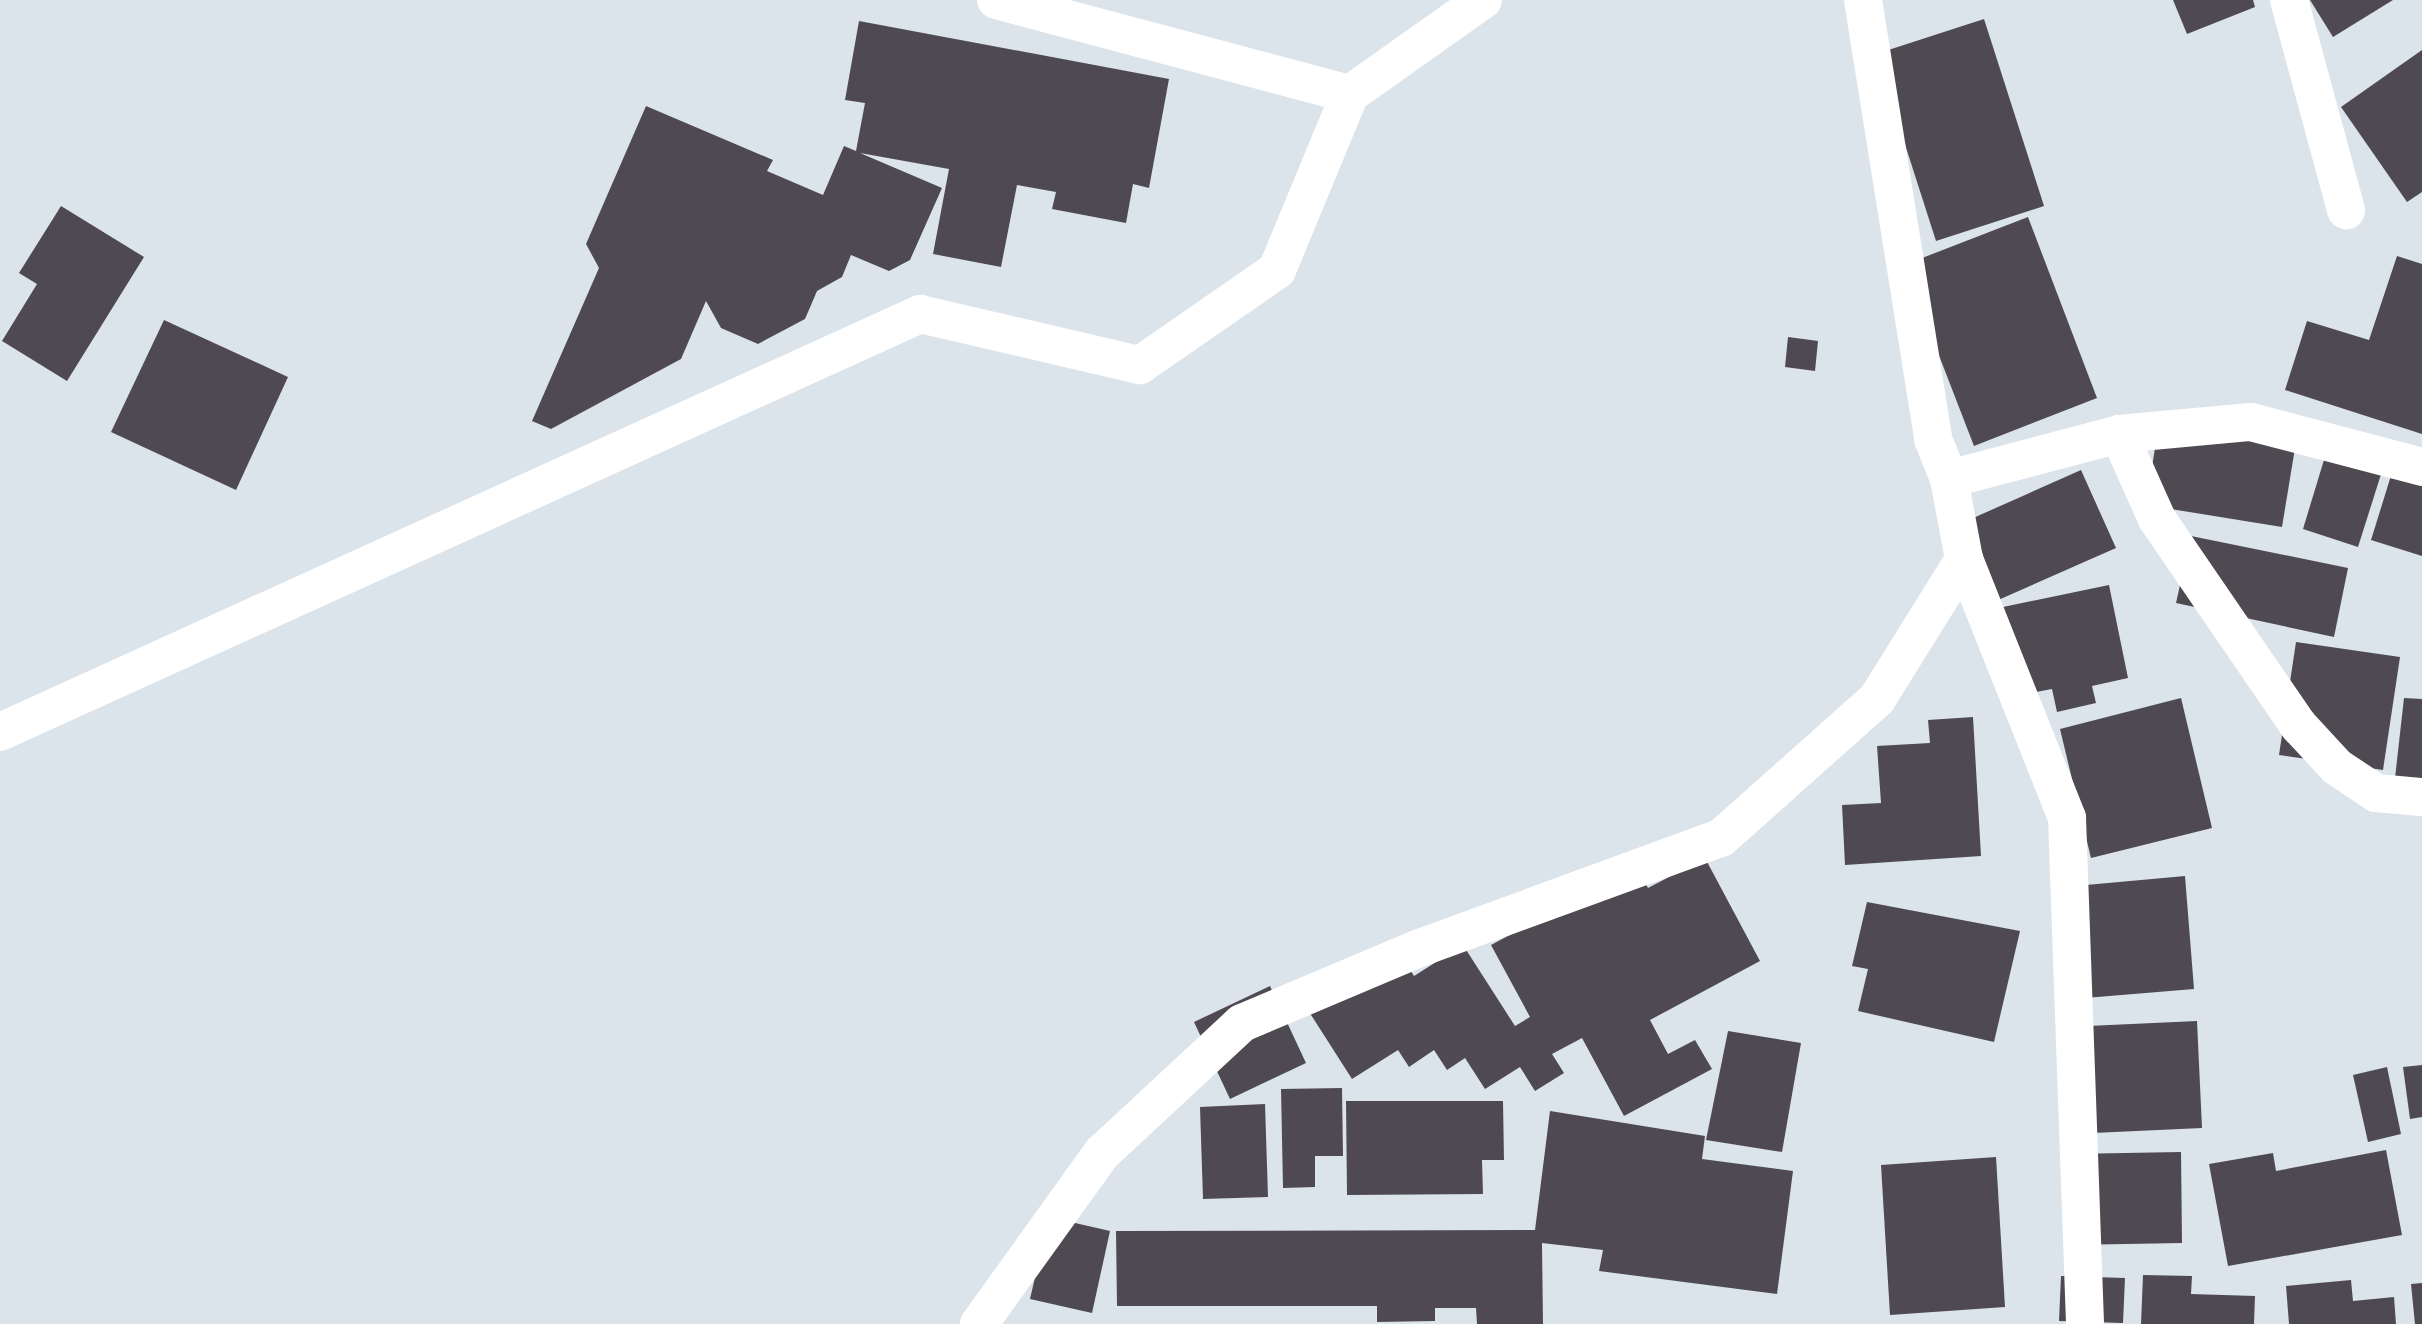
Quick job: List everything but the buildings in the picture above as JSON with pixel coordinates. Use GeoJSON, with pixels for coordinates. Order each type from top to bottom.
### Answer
{"type":"FeatureCollection","features":[{"type":"Feature","properties":{"kind":"street"},"geometry":{"type":"LineString","coordinates":[[996,0],[1038,6],[1350,94]]}},
{"type":"Feature","properties":{"kind":"street"},"geometry":{"type":"LineString","coordinates":[[0,732],[920,314],[1140,364],[1277,270],[1350,94],[1483,0]]}},
{"type":"Feature","properties":{"kind":"street"},"geometry":{"type":"LineString","coordinates":[[1862,0],[1933,439],[1949,479],[1964,558],[2068,818],[2085,1324]]}},
{"type":"Feature","properties":{"kind":"street"},"geometry":{"type":"LineString","coordinates":[[2289,0],[2346,210]]}},
{"type":"Feature","properties":{"kind":"street"},"geometry":{"type":"LineString","coordinates":[[1949,479],[2119,434],[2251,422],[2422,467]]}},
{"type":"Feature","properties":{"kind":"street"},"geometry":{"type":"LineString","coordinates":[[2119,434],[2157,520],[2299,726],[2337,767],[2376,793],[2422,797]]}},
{"type":"Feature","properties":{"kind":"street"},"geometry":{"type":"LineString","coordinates":[[978,1324],[1102,1153],[1242,1023],[1417,948],[1720,838],[1877,699],[1964,558]]}}]}
